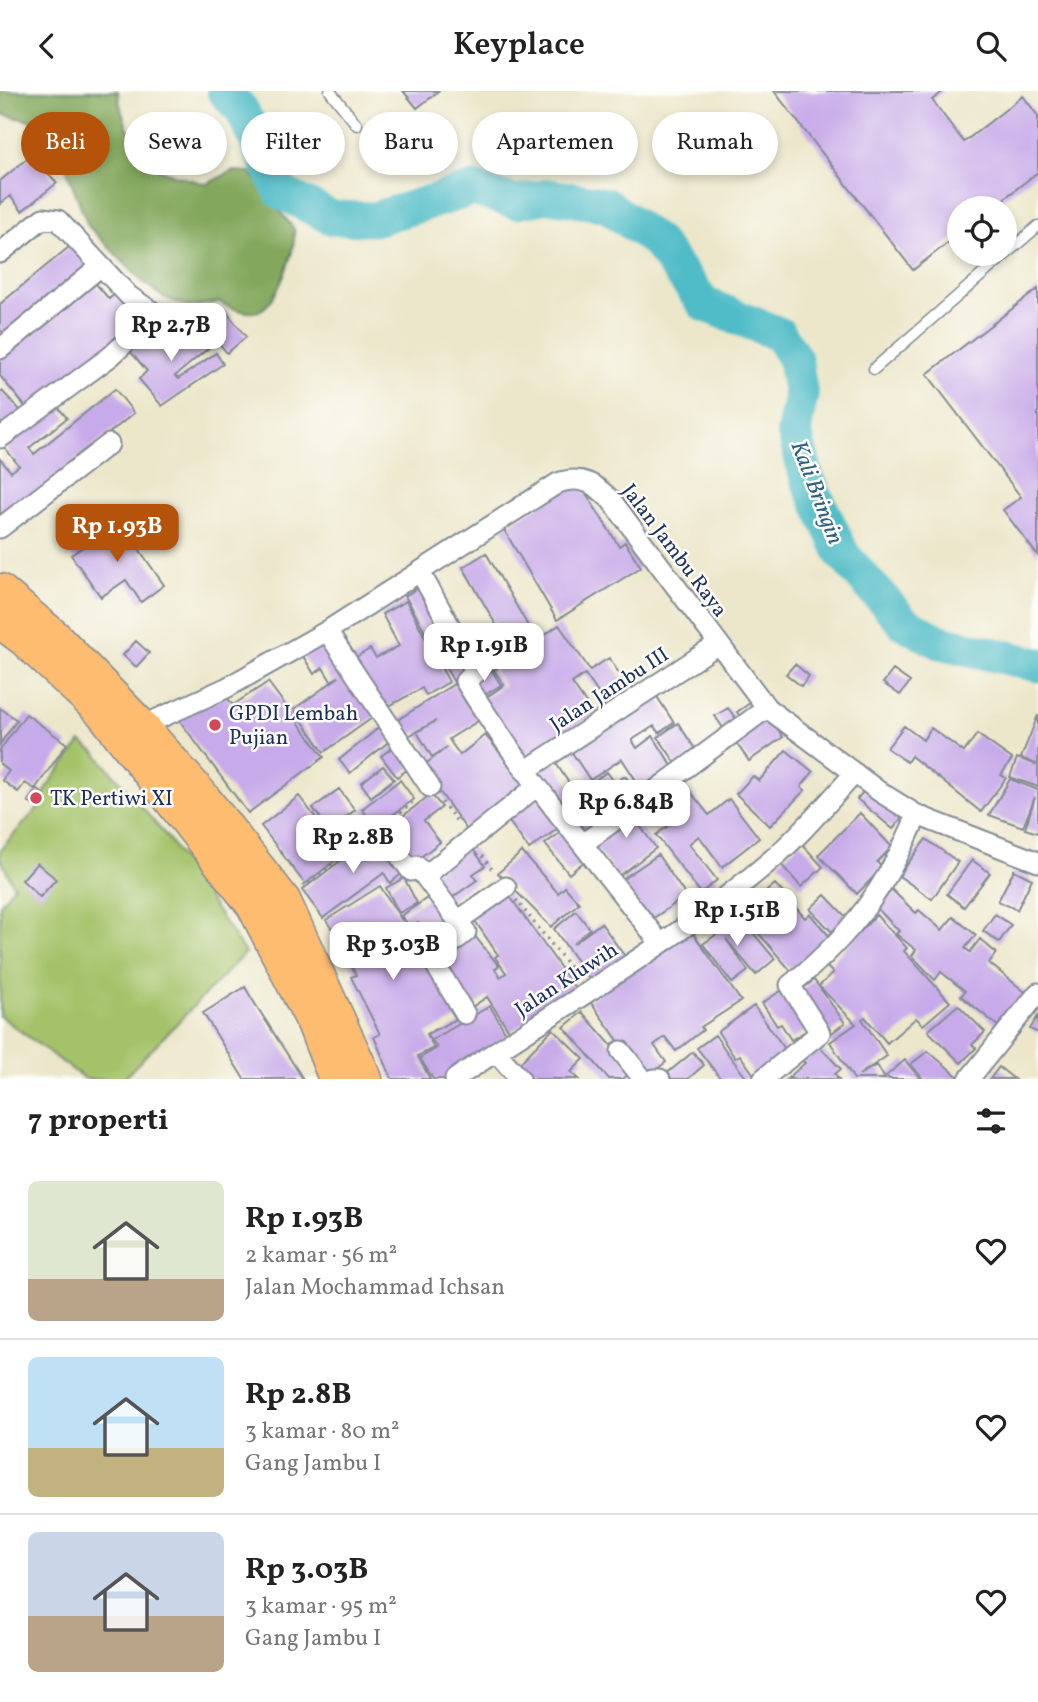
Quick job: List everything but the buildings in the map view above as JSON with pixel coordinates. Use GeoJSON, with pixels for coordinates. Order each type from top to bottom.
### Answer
{"type":"FeatureCollection","features":[{"type":"Feature","properties":{"kind":"main road"},"geometry":{"type":"LineString","coordinates":[[0,590],[56,637],[142,726],[253,906],[313,1024],[335,1079]]}},
{"type":"Feature","properties":{"kind":"main road"},"geometry":{"type":"LineString","coordinates":[[0,622],[24,640],[102,713],[284,901],[366,1079]]}},
{"type":"Feature","properties":{"kind":"street"},"geometry":{"type":"LineString","coordinates":[[0,253],[43,218],[58,220],[129,296],[178,329],[184,338]]}},
{"type":"Feature","properties":{"kind":"street"},"geometry":{"type":"LineString","coordinates":[[0,349],[100,266]]}},
{"type":"Feature","properties":{"kind":"street"},"geometry":{"type":"LineString","coordinates":[[0,438],[111,356],[156,314]]}},
{"type":"Feature","properties":{"kind":"street"},"geometry":{"type":"LineString","coordinates":[[0,528],[109,444]]}},
{"type":"Feature","properties":{"kind":"street","name":"Jalan Jambu Raya"},"geometry":{"type":"LineString","coordinates":[[142,726],[226,688],[327,631],[558,483],[572,478],[598,487],[611,500],[693,606],[716,645],[767,708],[917,815],[1038,862]]}},
{"type":"Feature","properties":{"kind":"street"},"geometry":{"type":"LineString","coordinates":[[419,572],[476,673],[465,681],[531,778],[660,943]]}},
{"type":"Feature","properties":{"kind":"street"},"geometry":{"type":"LineString","coordinates":[[327,631],[430,786]]}},
{"type":"Feature","properties":{"kind":"street","name":"Jalan Jambu III"},"geometry":{"type":"LineString","coordinates":[[425,876],[531,778],[716,645]]}},
{"type":"Feature","properties":{"kind":"street"},"geometry":{"type":"LineString","coordinates":[[583,843],[767,708]]}},
{"type":"Feature","properties":{"kind":"street","name":"Jalan Kluwih"},"geometry":{"type":"LineString","coordinates":[[455,1079],[590,993],[771,860],[855,773]]}},
{"type":"Feature","properties":{"kind":"street"},"geometry":{"type":"LineString","coordinates":[[763,1079],[820,1033],[790,985],[831,952],[856,923],[901,853],[917,815]]}},
{"type":"Feature","properties":{"kind":"street"},"geometry":{"type":"LineString","coordinates":[[379,829],[411,871],[417,866],[459,920],[466,934],[432,960],[465,1014]]}},
{"type":"Feature","properties":{"kind":"street"},"geometry":{"type":"LineString","coordinates":[[459,920],[506,887]]}},
{"type":"Feature","properties":{"kind":"street"},"geometry":{"type":"LineString","coordinates":[[969,1079],[1038,993]]}},
{"type":"Feature","properties":{"kind":"street"},"geometry":{"type":"LineString","coordinates":[[621,1051],[643,1079]]}},
{"type":"Feature","properties":{"kind":"street"},"geometry":{"type":"LineString","coordinates":[[496,1052],[520,1079]]}},
{"type":"Feature","properties":{"kind":"street"},"geometry":{"type":"LineString","coordinates":[[654,1079],[660,1079]]}},
{"type":"Feature","properties":{"kind":"lane"},"geometry":{"type":"LineString","coordinates":[[331,91],[357,125]]}},
{"type":"Feature","properties":{"kind":"lane"},"geometry":{"type":"LineString","coordinates":[[874,369],[1038,226]]}},
{"type":"Feature","properties":{"kind":"path"},"geometry":{"type":"LineString","coordinates":[[284,901],[379,829],[430,786]]}},
{"type":"Feature","properties":{"kind":"green space"},"geometry":{"type":"Polygon","coordinates":[[[0,91],[118,91],[124,118],[124,175],[174,175],[207,184],[232,171],[241,172],[241,175],[252,175],[294,229],[285,273],[274,296],[257,312],[234,309],[219,302],[189,307],[163,297],[142,281],[88,226],[69,175],[110,175],[110,112],[21,112],[21,119],[0,114],[0,91]]]}},
{"type":"Feature","properties":{"kind":"green space"},"geometry":{"type":"Polygon","coordinates":[[[81,742],[96,753],[168,838],[245,953],[123,1079],[85,1079],[0,1016],[0,904],[14,886],[0,858],[0,850],[36,810],[44,798],[46,788],[81,742]]]}},
{"type":"Feature","properties":{"kind":"waterway","name":"Kali Bringin"},"geometry":{"type":"LineString","coordinates":[[224,91],[241,109],[281,192],[332,218],[374,219],[473,189],[516,202],[549,196],[607,205],[657,242],[704,304],[779,334],[795,359],[801,395],[794,431],[807,478],[843,555],[904,623],[940,642],[1038,665]]}},
{"type":"Feature","properties":{"kind":"place","name":"GPDI Lembah Pujian"},"geometry":{"type":"Point","coordinates":[215,725]}},
{"type":"Feature","properties":{"kind":"place","name":"TK Pertiwi XI"},"geometry":{"type":"Point","coordinates":[36,798]}}]}
